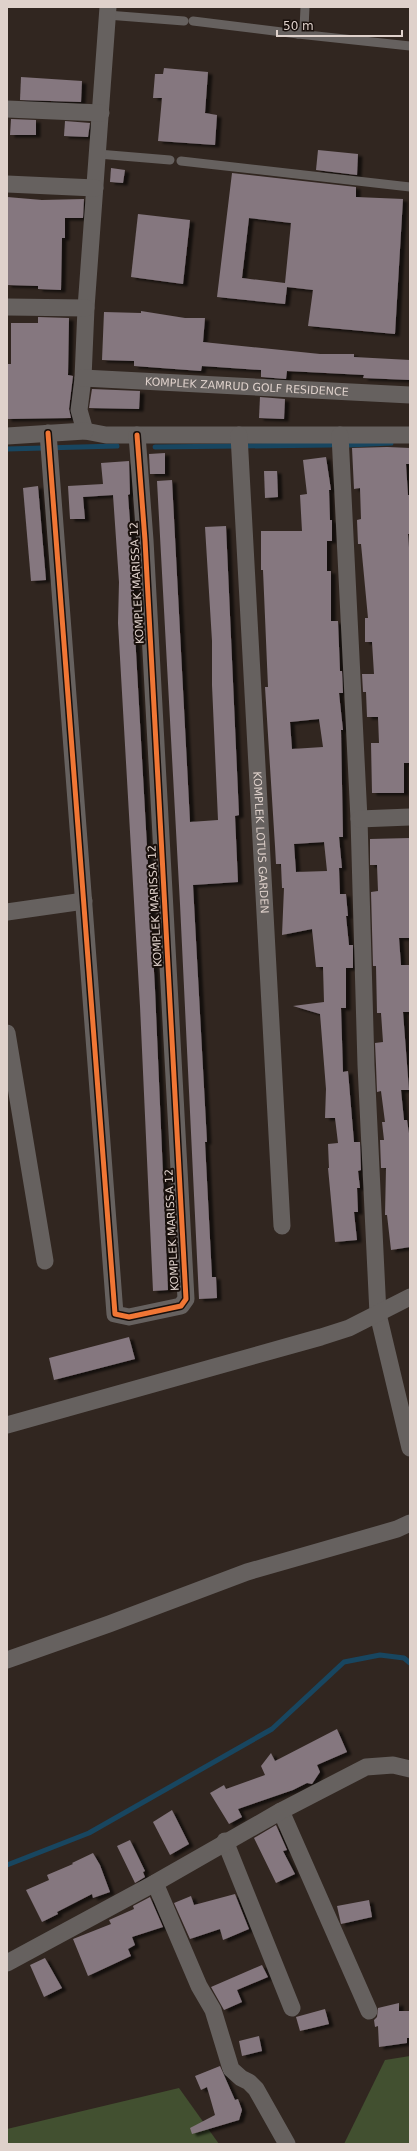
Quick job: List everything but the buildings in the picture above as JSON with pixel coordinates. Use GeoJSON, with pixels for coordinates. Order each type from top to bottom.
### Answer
{"type":"FeatureCollection","features":[{"type":"Feature","properties":{"kind":"street"},"geometry":{"type":"LineString","coordinates":[[85,431],[79,410],[83,378],[86,308],[108,11]]}},
{"type":"Feature","properties":{"kind":"street"},"geometry":{"type":"LineString","coordinates":[[7,109],[101,113]]}},
{"type":"Feature","properties":{"kind":"street"},"geometry":{"type":"LineString","coordinates":[[7,184],[95,188]]}},
{"type":"Feature","properties":{"kind":"street"},"geometry":{"type":"LineString","coordinates":[[7,307],[86,308]]}},
{"type":"Feature","properties":{"kind":"street","name":"KOMPLEK ZAMRUD GOLF RESIDENCE"},"geometry":{"type":"LineString","coordinates":[[83,378],[410,396]]}},
{"type":"Feature","properties":{"kind":"street"},"geometry":{"type":"LineString","coordinates":[[7,436],[85,431],[106,435],[410,434]]}},
{"type":"Feature","properties":{"kind":"street","name":"KOMPLEK MARISSA 12"},"geometry":{"type":"LineString","coordinates":[[48,433],[115,1314],[129,1317],[181,1306],[186,1299],[148,595],[137,435]]}},
{"type":"Feature","properties":{"kind":"street","name":"KOMPLEK LOTUS GARDEN"},"geometry":{"type":"LineString","coordinates":[[239,435],[282,1226]]}},
{"type":"Feature","properties":{"kind":"street"},"geometry":{"type":"LineString","coordinates":[[340,435],[360,819],[366,1065],[378,1314],[410,1448]]}},
{"type":"Feature","properties":{"kind":"street"},"geometry":{"type":"LineString","coordinates":[[360,819],[410,817]]}},
{"type":"Feature","properties":{"kind":"street"},"geometry":{"type":"LineString","coordinates":[[7,912],[84,901]]}},
{"type":"Feature","properties":{"kind":"street"},"geometry":{"type":"LineString","coordinates":[[7,1033],[45,1261]]}},
{"type":"Feature","properties":{"kind":"street"},"geometry":{"type":"LineString","coordinates":[[7,1425],[321,1337],[349,1328],[410,1297]]}},
{"type":"Feature","properties":{"kind":"street"},"geometry":{"type":"LineString","coordinates":[[7,1660],[109,1624],[247,1572],[397,1529],[410,1523]]}},
{"type":"Feature","properties":{"kind":"street"},"geometry":{"type":"LineString","coordinates":[[7,1963],[155,1883],[225,1841],[366,1767],[393,1765],[410,1769]]}},
{"type":"Feature","properties":{"kind":"street"},"geometry":{"type":"LineString","coordinates":[[281,1811],[369,2011]]}},
{"type":"Feature","properties":{"kind":"street"},"geometry":{"type":"LineString","coordinates":[[225,1841],[292,2008]]}},
{"type":"Feature","properties":{"kind":"street"},"geometry":{"type":"LineString","coordinates":[[155,1883],[199,1986],[213,2010],[231,2070],[249,2082],[256,2089],[287,2144]]}},
{"type":"Feature","properties":{"kind":"lane"},"geometry":{"type":"LineString","coordinates":[[298,34],[304,30],[305,7]]}},
{"type":"Feature","properties":{"kind":"lane"},"geometry":{"type":"LineString","coordinates":[[108,11],[410,46]]}},
{"type":"Feature","properties":{"kind":"lane"},"geometry":{"type":"LineString","coordinates":[[98,154],[170,160]]}},
{"type":"Feature","properties":{"kind":"lane"},"geometry":{"type":"LineString","coordinates":[[181,160],[410,187]]}},
{"type":"Feature","properties":{"kind":"green space"},"geometry":{"type":"Polygon","coordinates":[[[410,2056],[410,2144],[344,2144],[385,2060],[410,2056]]]}},
{"type":"Feature","properties":{"kind":"green space"},"geometry":{"type":"Polygon","coordinates":[[[179,2088],[219,2144],[7,2144],[7,2129],[179,2088]]]}},
{"type":"Feature","properties":{"kind":"waterway"},"geometry":{"type":"LineString","coordinates":[[349,445],[391,443]]}},
{"type":"Feature","properties":{"kind":"waterway"},"geometry":{"type":"LineString","coordinates":[[155,447],[331,445]]}},
{"type":"Feature","properties":{"kind":"waterway"},"geometry":{"type":"LineString","coordinates":[[7,449],[117,446]]}},
{"type":"Feature","properties":{"kind":"waterway"},"geometry":{"type":"LineString","coordinates":[[7,1865],[89,1833],[272,1729],[344,1662],[380,1655],[404,1658],[410,1663]]}},
{"type":"Feature","properties":{"kind":"cycle path"},"geometry":{"type":"LineString","coordinates":[[48,433],[115,1314],[129,1317],[181,1306],[186,1299],[145,540],[137,435]]}}]}
